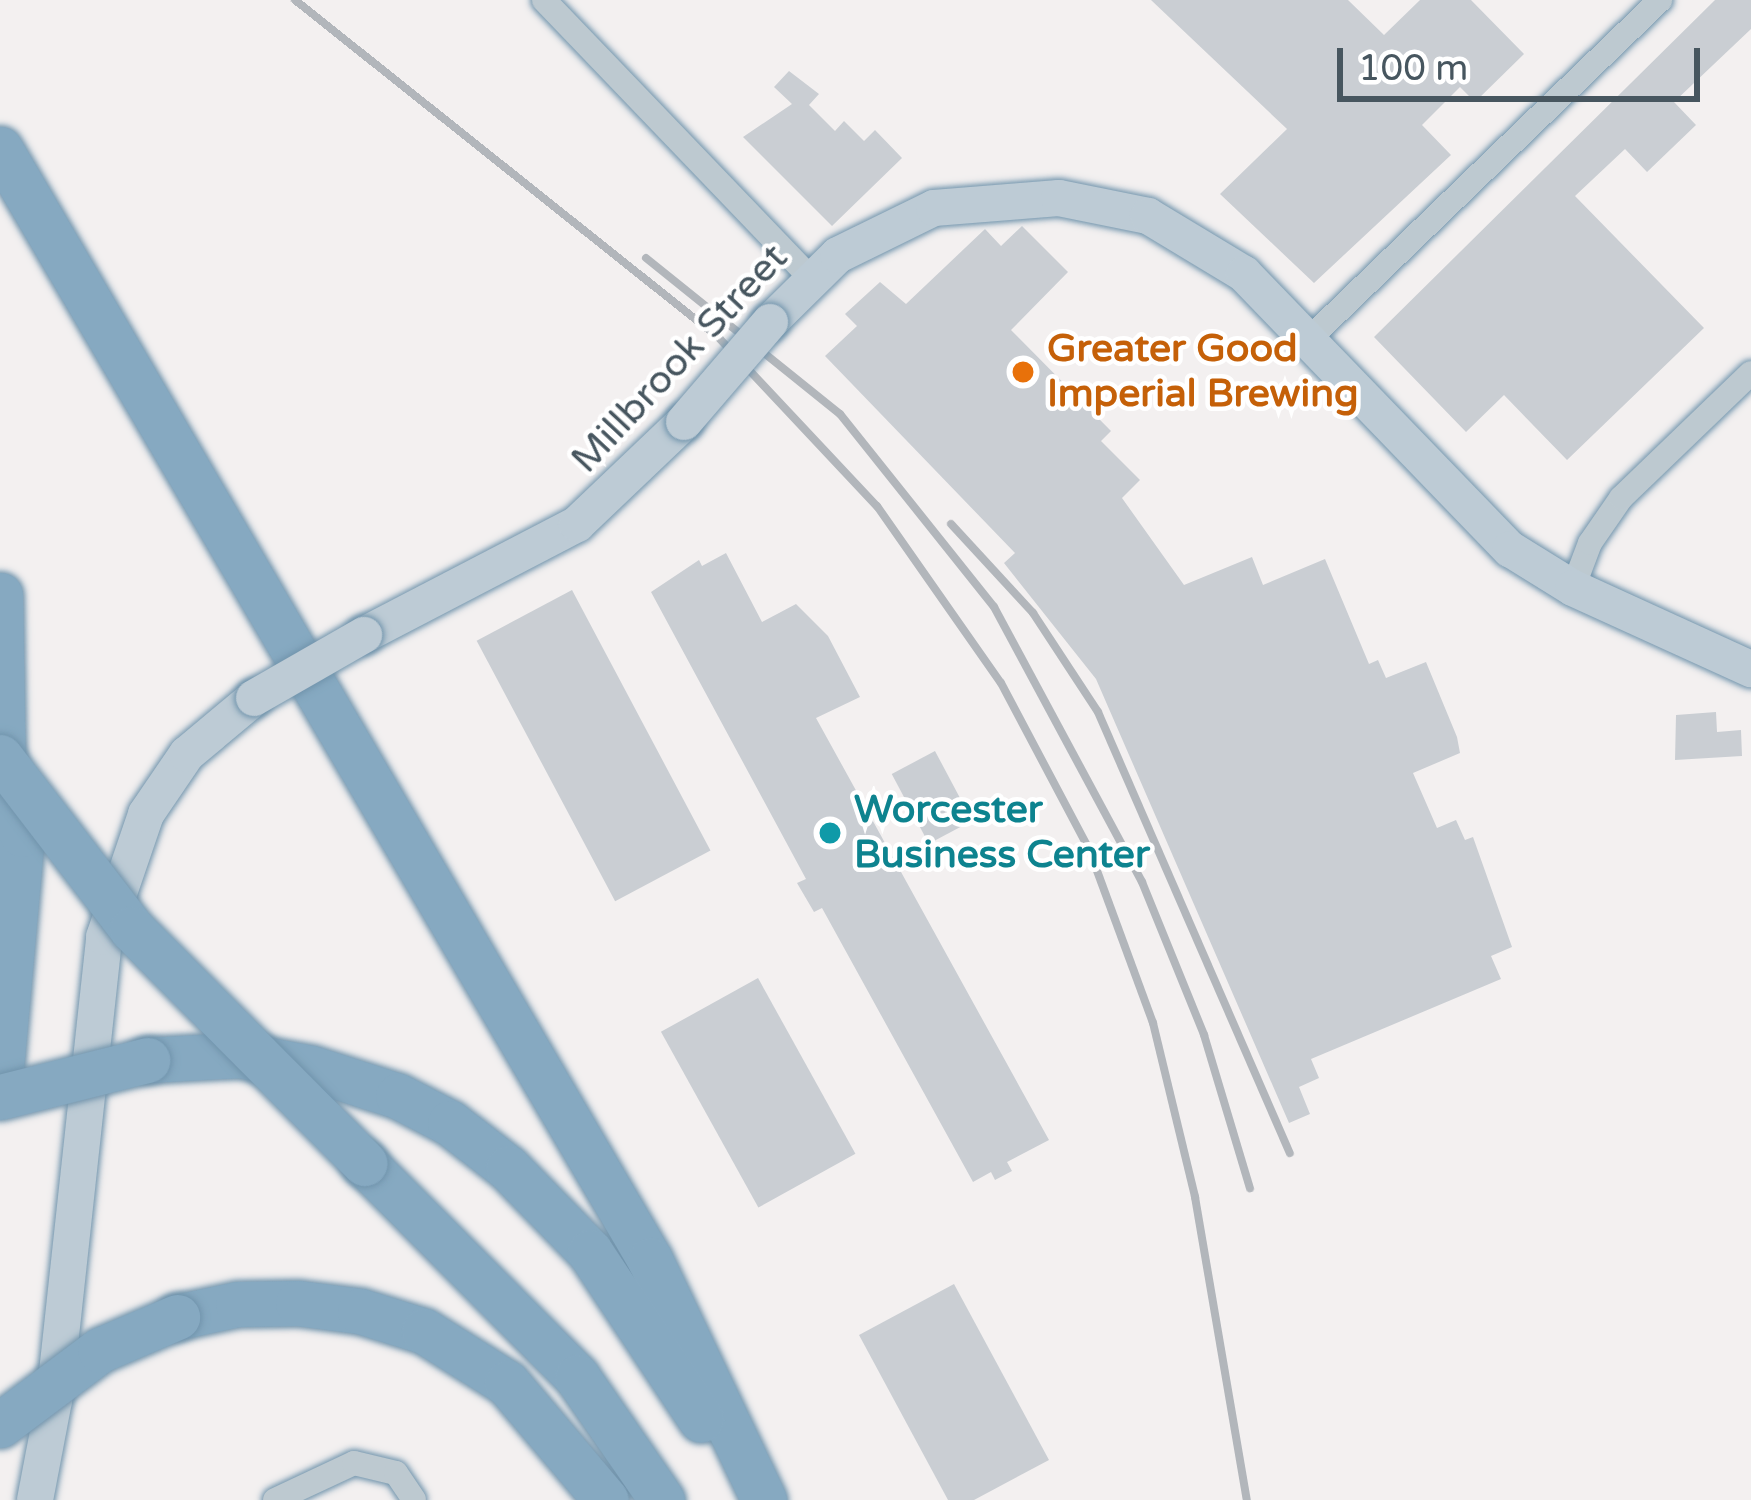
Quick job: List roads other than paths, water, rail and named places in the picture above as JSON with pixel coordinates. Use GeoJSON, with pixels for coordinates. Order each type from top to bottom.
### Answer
{"type":"FeatureCollection","features":[{"type":"Feature","properties":{"kind":"highway"},"geometry":{"type":"LineString","coordinates":[[0,149],[650,1260],[764,1500]]}},
{"type":"Feature","properties":{"kind":"highway"},"geometry":{"type":"LineString","coordinates":[[0,595],[0,846]]}},
{"type":"Feature","properties":{"kind":"highway"},"geometry":{"type":"LineString","coordinates":[[0,1079],[22,834],[2,766]]}},
{"type":"Feature","properties":{"kind":"highway"},"geometry":{"type":"LineString","coordinates":[[2,766],[147,945],[577,1377],[662,1500]]}},
{"type":"Feature","properties":{"kind":"highway"},"geometry":{"type":"LineString","coordinates":[[0,1096],[147,1060],[240,1055],[326,1072],[398,1096],[479,1144],[615,1283],[748,1500]]}},
{"type":"Feature","properties":{"kind":"highway"},"geometry":{"type":"LineString","coordinates":[[0,1425],[100,1350],[177,1317],[238,1304],[360,1310],[424,1331],[508,1383],[606,1500]]}},
{"type":"Feature","properties":{"kind":"main road","name":"Millbrook Street"},"geometry":{"type":"LineString","coordinates":[[35,1500],[54,1400],[93,1004],[109,916],[156,798],[197,744],[254,698],[577,524],[684,422],[811,277],[862,239],[934,208],[1010,197],[1085,201],[1148,216],[1201,242],[1244,274],[1489,532],[1573,588],[1751,668]]}},
{"type":"Feature","properties":{"kind":"street"},"geometry":{"type":"LineString","coordinates":[[544,0],[811,277]]}},
{"type":"Feature","properties":{"kind":"street"},"geometry":{"type":"LineString","coordinates":[[1307,341],[1660,0]]}},
{"type":"Feature","properties":{"kind":"street"},"geometry":{"type":"LineString","coordinates":[[1573,588],[1590,543],[1622,498],[1751,374]]}},
{"type":"Feature","properties":{"kind":"street"},"geometry":{"type":"LineString","coordinates":[[275,1500],[354,1463],[386,1467],[414,1500]]}},
{"type":"Feature","properties":{"kind":"railway"},"geometry":{"type":"LineString","coordinates":[[295,0],[719,338],[877,506],[1001,683],[1089,849],[1153,1023],[1195,1197],[1247,1500]]}},
{"type":"Feature","properties":{"kind":"railway"},"geometry":{"type":"LineString","coordinates":[[646,258],[840,414],[994,607],[1142,882],[1204,1035],[1250,1188]]}},
{"type":"Feature","properties":{"kind":"railway"},"geometry":{"type":"LineString","coordinates":[[951,524],[1033,613],[1098,712],[1290,1153]]}},
{"type":"Feature","properties":{"kind":"place","name":"Greater Good Imperial Brewing"},"geometry":{"type":"Point","coordinates":[1023,372]}},
{"type":"Feature","properties":{"kind":"place","name":"Worcester Business Center"},"geometry":{"type":"Point","coordinates":[830,833]}}]}
